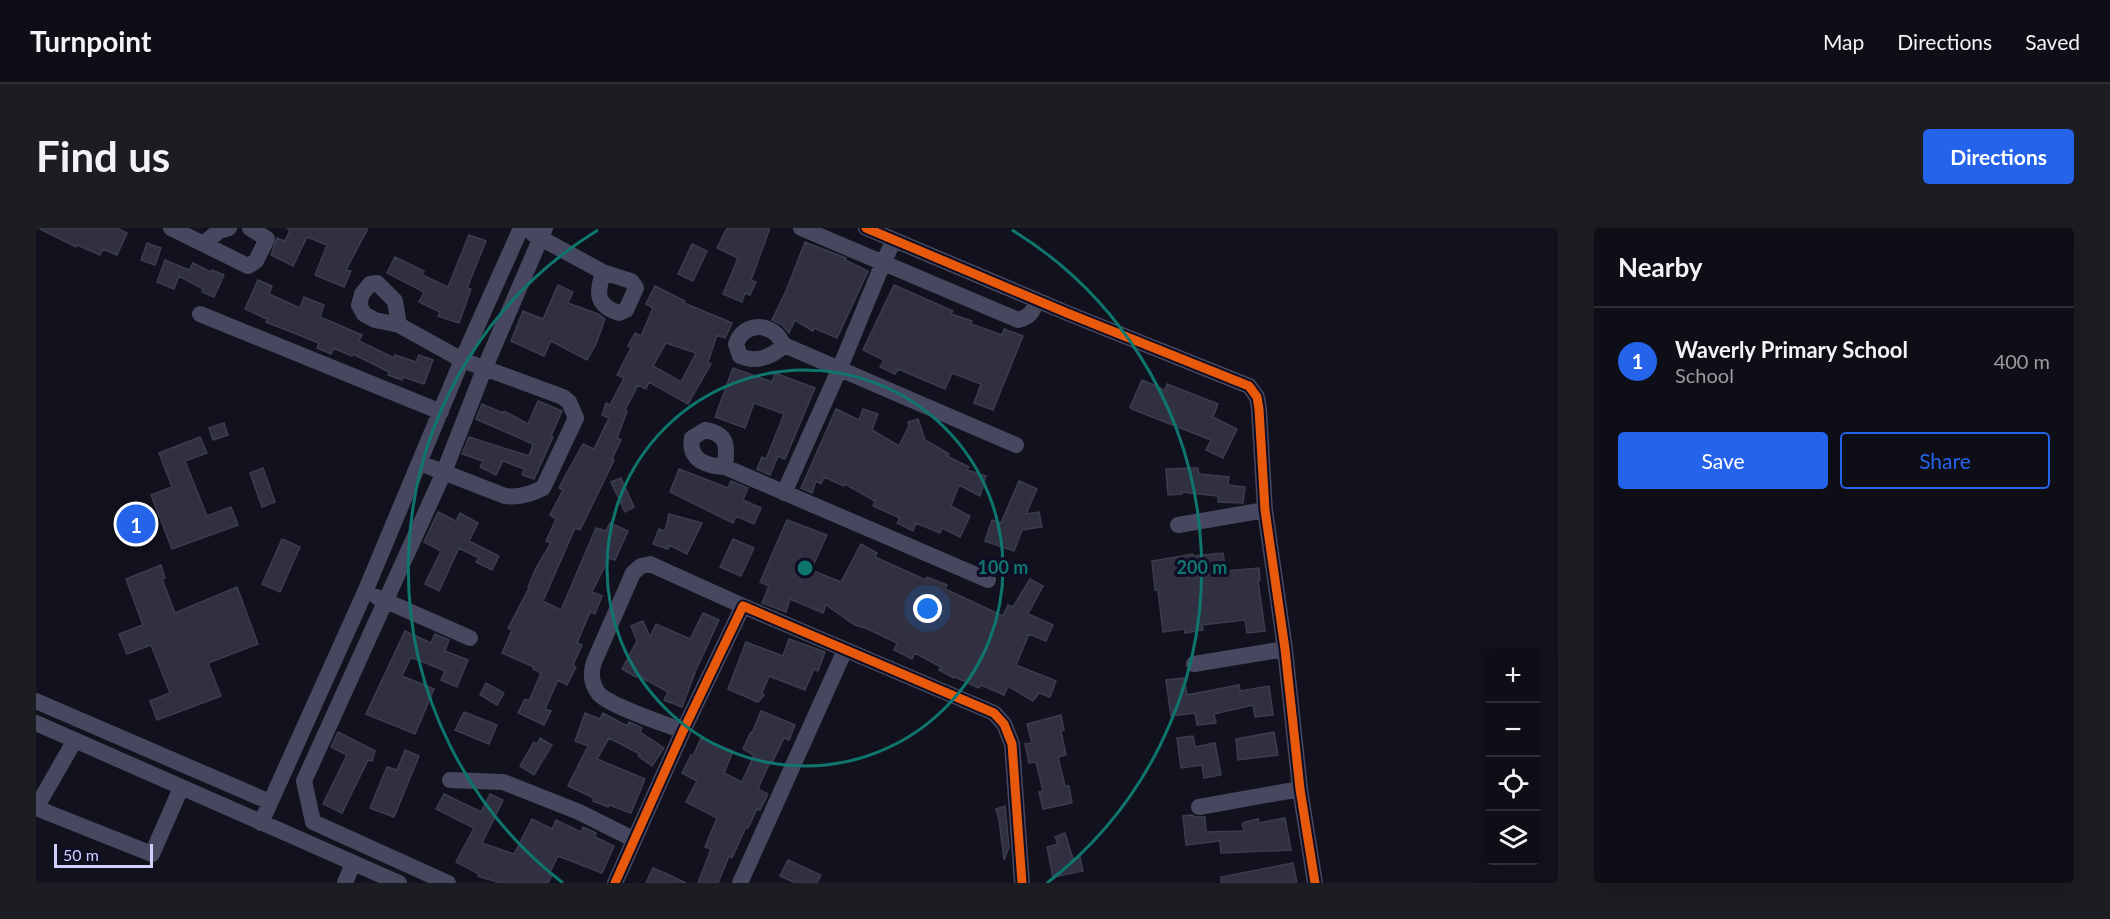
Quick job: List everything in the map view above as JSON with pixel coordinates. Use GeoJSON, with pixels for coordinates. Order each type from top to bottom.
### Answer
{"type":"FeatureCollection","features":[{"type":"Feature","properties":{"kind":"street"},"geometry":{"type":"LineString","coordinates":[[171,228],[248,266],[256,261],[267,238],[250,228]]}},
{"type":"Feature","properties":{"kind":"street"},"geometry":{"type":"LineString","coordinates":[[202,244],[219,231],[229,228]]}},
{"type":"Feature","properties":{"kind":"street"},"geometry":{"type":"LineString","coordinates":[[261,823],[365,592],[462,360],[521,228],[543,233],[603,272]]}},
{"type":"Feature","properties":{"kind":"street"},"geometry":{"type":"LineString","coordinates":[[801,228],[1018,320],[1028,317],[1037,300]]}},
{"type":"Feature","properties":{"kind":"street"},"geometry":{"type":"LineString","coordinates":[[866,228],[1249,386],[1257,397],[1260,409],[1265,510],[1285,649],[1300,789],[1315,883]]}},
{"type":"Feature","properties":{"kind":"street"},"geometry":{"type":"LineString","coordinates":[[448,883],[313,822],[304,781],[444,472],[485,367],[543,233]]}},
{"type":"Feature","properties":{"kind":"street"},"geometry":{"type":"LineString","coordinates":[[784,493],[894,240]]}},
{"type":"Feature","properties":{"kind":"street"},"geometry":{"type":"LineString","coordinates":[[200,314],[441,412]]}},
{"type":"Feature","properties":{"kind":"street"},"geometry":{"type":"LineString","coordinates":[[399,325],[462,360],[563,397],[569,402],[576,418],[543,488],[533,493],[515,497],[505,496],[420,463]]}},
{"type":"Feature","properties":{"kind":"street"},"geometry":{"type":"LineString","coordinates":[[784,345],[1016,445]]}},
{"type":"Feature","properties":{"kind":"street"},"geometry":{"type":"LineString","coordinates":[[725,467],[988,580]]}},
{"type":"Feature","properties":{"kind":"street"},"geometry":{"type":"LineString","coordinates":[[1178,525],[1265,510]]}},
{"type":"Feature","properties":{"kind":"street"},"geometry":{"type":"LineString","coordinates":[[683,731],[612,702],[600,695],[592,681],[591,672],[594,662],[633,573],[641,566],[650,564],[994,713],[1004,724],[1011,744],[1022,883]]}},
{"type":"Feature","properties":{"kind":"street"},"geometry":{"type":"LineString","coordinates":[[365,592],[470,638]]}},
{"type":"Feature","properties":{"kind":"street"},"geometry":{"type":"LineString","coordinates":[[615,883],[633,838],[743,606]]}},
{"type":"Feature","properties":{"kind":"street"},"geometry":{"type":"LineString","coordinates":[[1194,664],[1285,649]]}},
{"type":"Feature","properties":{"kind":"street"},"geometry":{"type":"LineString","coordinates":[[740,883],[845,650]]}},
{"type":"Feature","properties":{"kind":"street"},"geometry":{"type":"LineString","coordinates":[[36,701],[270,802]]}},
{"type":"Feature","properties":{"kind":"street"},"geometry":{"type":"LineString","coordinates":[[36,723],[399,883]]}},
{"type":"Feature","properties":{"kind":"street"},"geometry":{"type":"LineString","coordinates":[[75,740],[36,808],[152,854],[181,788]]}},
{"type":"Feature","properties":{"kind":"street"},"geometry":{"type":"LineString","coordinates":[[450,780],[503,782],[579,812],[633,838]]}},
{"type":"Feature","properties":{"kind":"street"},"geometry":{"type":"LineString","coordinates":[[1199,807],[1300,789]]}},
{"type":"Feature","properties":{"kind":"street"},"geometry":{"type":"LineString","coordinates":[[345,883],[353,863]]}},
{"type":"Feature","properties":{"kind":"building"},"geometry":{"type":"Polygon","coordinates":[[[38,228],[117,228],[127,233],[117,255],[103,249],[100,255],[77,245],[76,247],[38,228]]]}},
{"type":"Feature","properties":{"kind":"building"},"geometry":{"type":"Polygon","coordinates":[[[287,228],[368,228],[346,270],[351,271],[344,287],[315,275],[327,245],[307,237],[293,266],[271,255],[277,238],[285,241],[290,230],[287,228]]]}},
{"type":"Feature","properties":{"kind":"building"},"geometry":{"type":"Polygon","coordinates":[[[727,228],[770,228],[751,280],[756,282],[750,295],[745,293],[742,302],[723,294],[738,258],[717,248],[727,228]]]}},
{"type":"Feature","properties":{"kind":"building"},"geometry":{"type":"Polygon","coordinates":[[[469,235],[486,241],[467,288],[471,289],[459,323],[438,316],[440,312],[419,302],[424,292],[387,273],[395,257],[424,271],[422,275],[448,287],[469,235]]]}},
{"type":"Feature","properties":{"kind":"building"},"geometry":{"type":"Polygon","coordinates":[[[805,242],[846,258],[845,260],[868,271],[837,338],[814,328],[813,331],[795,320],[789,333],[782,325],[772,320],[805,242]]]}},
{"type":"Feature","properties":{"kind":"building"},"geometry":{"type":"Polygon","coordinates":[[[147,243],[161,248],[155,265],[141,260],[147,243]]]}},
{"type":"Feature","properties":{"kind":"building"},"geometry":{"type":"Polygon","coordinates":[[[692,244],[707,251],[693,281],[678,274],[692,244]]]}},
{"type":"Feature","properties":{"kind":"building"},"geometry":{"type":"Polygon","coordinates":[[[165,260],[189,270],[193,263],[211,272],[212,270],[224,275],[214,297],[202,292],[203,289],[179,276],[174,289],[157,282],[165,260]]]}},
{"type":"Feature","properties":{"kind":"building"},"geometry":{"type":"Polygon","coordinates":[[[258,280],[272,286],[269,294],[300,308],[304,297],[324,305],[320,317],[362,335],[359,341],[394,358],[395,355],[416,362],[419,355],[433,360],[424,384],[388,375],[389,372],[353,354],[352,356],[333,348],[331,354],[317,348],[319,343],[266,322],[267,319],[245,309],[258,280]]]}},
{"type":"Feature","properties":{"kind":"building"},"geometry":{"type":"Polygon","coordinates":[[[558,285],[573,292],[568,303],[598,314],[605,319],[596,344],[587,360],[551,341],[544,356],[511,341],[523,311],[543,319],[558,285]]]}},
{"type":"Feature","properties":{"kind":"building"},"geometry":{"type":"Polygon","coordinates":[[[894,285],[953,311],[951,314],[972,321],[971,324],[1002,335],[1004,329],[1023,336],[993,410],[974,403],[981,384],[952,373],[945,389],[898,369],[895,374],[880,367],[884,360],[863,350],[894,285]]]}},
{"type":"Feature","properties":{"kind":"building"},"geometry":{"type":"Polygon","coordinates":[[[655,286],[685,301],[684,303],[732,323],[725,338],[717,335],[708,362],[711,364],[688,404],[649,382],[646,389],[638,385],[625,410],[627,411],[617,438],[621,440],[612,459],[614,460],[580,530],[575,528],[543,601],[561,610],[596,528],[606,531],[610,523],[628,531],[615,560],[609,558],[592,592],[602,596],[595,614],[590,612],[577,643],[582,645],[573,665],[576,667],[567,685],[558,680],[545,709],[551,711],[544,725],[518,713],[525,699],[529,701],[541,673],[533,669],[534,667],[502,653],[512,630],[508,628],[529,588],[536,568],[551,543],[546,541],[556,519],[550,515],[563,490],[559,488],[583,444],[594,449],[609,418],[602,415],[606,403],[610,405],[624,378],[617,375],[631,348],[628,346],[635,333],[641,336],[653,308],[646,304],[655,286]],[[666,343],[653,366],[681,382],[696,353],[666,343]]]}},
{"type":"Feature","properties":{"kind":"building"},"geometry":{"type":"Polygon","coordinates":[[[733,368],[772,382],[775,373],[815,388],[785,459],[778,456],[770,475],[757,469],[762,457],[766,459],[784,414],[754,403],[745,428],[715,417],[733,368]]]}},
{"type":"Feature","properties":{"kind":"building"},"geometry":{"type":"Polygon","coordinates":[[[1142,380],[1165,390],[1167,384],[1218,404],[1213,417],[1237,429],[1223,458],[1206,450],[1211,440],[1132,409],[1130,407],[1142,380]]]}},
{"type":"Feature","properties":{"kind":"building"},"geometry":{"type":"Polygon","coordinates":[[[538,401],[562,411],[534,479],[522,475],[524,469],[503,461],[496,475],[480,467],[483,461],[462,454],[469,437],[529,456],[533,444],[476,419],[482,404],[503,413],[504,411],[528,424],[538,401]]]}},
{"type":"Feature","properties":{"kind":"building"},"geometry":{"type":"Polygon","coordinates":[[[836,409],[859,420],[863,409],[878,414],[872,430],[899,446],[909,426],[908,422],[918,419],[925,440],[949,454],[947,456],[969,467],[967,470],[986,476],[980,496],[959,485],[951,506],[970,516],[960,537],[942,528],[940,533],[916,523],[913,531],[897,523],[900,518],[873,506],[875,501],[845,484],[844,486],[824,477],[821,484],[816,481],[812,493],[801,488],[836,409]]]}},
{"type":"Feature","properties":{"kind":"building"},"geometry":{"type":"Polygon","coordinates":[[[224,423],[228,435],[213,440],[209,428],[224,423]]]}},
{"type":"Feature","properties":{"kind":"building"},"geometry":{"type":"Polygon","coordinates":[[[200,437],[207,453],[185,461],[207,516],[231,507],[238,525],[172,549],[151,495],[172,487],[159,453],[200,437]]]}},
{"type":"Feature","properties":{"kind":"building"},"geometry":{"type":"Polygon","coordinates":[[[263,468],[275,502],[262,507],[250,473],[263,468]]]}},
{"type":"Feature","properties":{"kind":"building"},"geometry":{"type":"Polygon","coordinates":[[[1198,468],[1199,474],[1229,477],[1228,485],[1245,487],[1243,503],[1218,502],[1218,496],[1182,492],[1182,494],[1168,495],[1166,469],[1198,468]]]}},
{"type":"Feature","properties":{"kind":"building"},"geometry":{"type":"Polygon","coordinates":[[[679,469],[728,488],[731,481],[748,488],[743,500],[761,508],[754,524],[736,516],[733,523],[670,492],[679,469]]]}},
{"type":"Feature","properties":{"kind":"building"},"geometry":{"type":"Polygon","coordinates":[[[621,478],[634,507],[625,512],[611,482],[621,478]]]}},
{"type":"Feature","properties":{"kind":"building"},"geometry":{"type":"Polygon","coordinates":[[[1019,481],[1037,489],[1026,514],[1039,512],[1042,527],[1022,530],[1014,551],[985,541],[992,520],[1001,523],[1019,481]]]}},
{"type":"Feature","properties":{"kind":"building"},"geometry":{"type":"Polygon","coordinates":[[[438,512],[456,521],[460,513],[478,523],[469,541],[499,556],[492,570],[476,562],[479,558],[459,548],[439,591],[425,584],[441,551],[424,542],[438,512]]]}},
{"type":"Feature","properties":{"kind":"building"},"geometry":{"type":"Polygon","coordinates":[[[669,514],[702,523],[687,554],[669,545],[668,549],[653,544],[659,529],[665,531],[669,514]]]}},
{"type":"Feature","properties":{"kind":"building"},"geometry":{"type":"Polygon","coordinates":[[[787,520],[827,535],[811,570],[841,582],[861,544],[877,553],[875,557],[926,580],[927,577],[947,585],[945,589],[1003,616],[1008,605],[1013,607],[1030,579],[1043,586],[1028,614],[1053,625],[1046,641],[1029,634],[1016,665],[1056,681],[1050,697],[1039,693],[1033,701],[1008,686],[1004,695],[981,685],[979,688],[954,678],[939,670],[941,667],[915,653],[912,659],[894,650],[897,643],[855,625],[826,605],[823,613],[790,599],[786,612],[762,603],[769,586],[760,582],[787,520]]]}},
{"type":"Feature","properties":{"kind":"building"},"geometry":{"type":"Polygon","coordinates":[[[282,539],[300,547],[280,592],[262,584],[282,539]]]}},
{"type":"Feature","properties":{"kind":"building"},"geometry":{"type":"Polygon","coordinates":[[[733,539],[754,548],[741,576],[720,567],[733,539]]]}},
{"type":"Feature","properties":{"kind":"building"},"geometry":{"type":"Polygon","coordinates":[[[1223,553],[1226,571],[1259,568],[1260,580],[1258,580],[1265,631],[1247,633],[1245,620],[1202,625],[1203,630],[1185,633],[1185,629],[1163,632],[1152,561],[1193,554],[1194,556],[1223,553]]]}},
{"type":"Feature","properties":{"kind":"building"},"geometry":{"type":"Polygon","coordinates":[[[161,565],[165,578],[162,579],[175,613],[237,587],[258,644],[208,663],[221,696],[157,720],[150,701],[170,693],[151,645],[127,654],[119,634],[143,625],[126,579],[161,565]]]}},
{"type":"Feature","properties":{"kind":"building"},"geometry":{"type":"Polygon","coordinates":[[[703,613],[719,620],[682,707],[664,700],[668,692],[622,669],[637,641],[631,626],[643,621],[650,637],[656,624],[690,639],[703,613]]]}},
{"type":"Feature","properties":{"kind":"building"},"geometry":{"type":"Polygon","coordinates":[[[405,631],[431,643],[435,634],[449,640],[445,651],[468,660],[457,687],[441,680],[445,671],[411,657],[402,676],[434,689],[415,734],[366,714],[405,631]]]}},
{"type":"Feature","properties":{"kind":"building"},"geometry":{"type":"Polygon","coordinates":[[[789,639],[825,652],[818,671],[814,669],[805,690],[769,676],[762,693],[764,695],[758,702],[728,689],[746,642],[783,656],[789,639]]]}},
{"type":"Feature","properties":{"kind":"building"},"geometry":{"type":"Polygon","coordinates":[[[1184,678],[1187,695],[1239,685],[1240,691],[1269,686],[1273,715],[1255,717],[1253,705],[1214,714],[1216,723],[1197,725],[1195,713],[1171,716],[1166,680],[1184,678]]]}},
{"type":"Feature","properties":{"kind":"building"},"geometry":{"type":"Polygon","coordinates":[[[486,683],[504,693],[497,705],[480,695],[486,683]]]}},
{"type":"Feature","properties":{"kind":"building"},"geometry":{"type":"Polygon","coordinates":[[[761,711],[795,725],[789,740],[784,738],[772,763],[770,762],[758,789],[768,794],[760,810],[757,809],[748,828],[746,827],[732,858],[729,856],[718,883],[698,883],[711,849],[705,847],[717,818],[686,802],[697,781],[682,773],[701,738],[733,751],[724,773],[742,782],[754,755],[743,749],[761,711]]]}},
{"type":"Feature","properties":{"kind":"building"},"geometry":{"type":"Polygon","coordinates":[[[464,712],[497,725],[489,744],[455,730],[464,712]]]}},
{"type":"Feature","properties":{"kind":"building"},"geometry":{"type":"Polygon","coordinates":[[[585,713],[600,719],[603,713],[627,726],[629,722],[636,725],[642,728],[640,732],[664,748],[652,766],[638,756],[640,754],[609,738],[597,759],[645,779],[631,813],[593,801],[594,798],[568,786],[588,746],[575,741],[585,713]]]}},
{"type":"Feature","properties":{"kind":"building"},"geometry":{"type":"Polygon","coordinates":[[[1061,715],[1064,730],[1061,731],[1066,755],[1058,757],[1065,786],[1069,786],[1072,803],[1043,809],[1039,792],[1043,791],[1036,762],[1029,763],[1025,744],[1032,743],[1027,724],[1061,715]]]}},
{"type":"Feature","properties":{"kind":"building"},"geometry":{"type":"Polygon","coordinates":[[[338,732],[375,751],[372,761],[368,760],[342,813],[323,804],[347,755],[331,747],[338,732]]]}},
{"type":"Feature","properties":{"kind":"building"},"geometry":{"type":"Polygon","coordinates":[[[1274,732],[1278,755],[1238,760],[1236,739],[1274,732]]]}},
{"type":"Feature","properties":{"kind":"building"},"geometry":{"type":"Polygon","coordinates":[[[1193,736],[1195,747],[1215,743],[1221,775],[1204,778],[1202,765],[1181,768],[1177,738],[1193,736]]]}},
{"type":"Feature","properties":{"kind":"building"},"geometry":{"type":"Polygon","coordinates":[[[540,738],[552,745],[534,775],[520,766],[534,742],[537,744],[540,738]]]}},
{"type":"Feature","properties":{"kind":"building"},"geometry":{"type":"Polygon","coordinates":[[[405,750],[419,756],[394,817],[370,808],[387,767],[397,770],[405,750]]]}},
{"type":"Feature","properties":{"kind":"building"},"geometry":{"type":"Polygon","coordinates":[[[444,794],[481,812],[490,794],[503,800],[482,843],[514,854],[532,819],[552,829],[556,820],[581,832],[583,827],[596,833],[595,837],[614,846],[602,873],[558,856],[549,874],[552,875],[548,883],[500,883],[478,876],[479,874],[456,862],[474,828],[436,809],[444,794]]]}},
{"type":"Feature","properties":{"kind":"building"},"geometry":{"type":"Polygon","coordinates":[[[1005,806],[1009,847],[1004,860],[996,809],[1005,806]]]}},
{"type":"Feature","properties":{"kind":"building"},"geometry":{"type":"Polygon","coordinates":[[[1183,816],[1205,817],[1206,832],[1244,831],[1242,824],[1245,822],[1258,819],[1259,823],[1285,818],[1291,850],[1221,853],[1220,841],[1186,845],[1183,816]]]}},
{"type":"Feature","properties":{"kind":"building"},"geometry":{"type":"Polygon","coordinates":[[[1065,833],[1073,859],[1080,857],[1083,871],[1053,877],[1047,847],[1058,844],[1055,837],[1065,833]]]}},
{"type":"Feature","properties":{"kind":"building"},"geometry":{"type":"Polygon","coordinates":[[[788,860],[821,875],[817,883],[795,883],[780,876],[788,860]]]}},
{"type":"Feature","properties":{"kind":"building"},"geometry":{"type":"Polygon","coordinates":[[[1293,863],[1297,883],[1221,883],[1221,877],[1293,863]]]}},
{"type":"Feature","properties":{"kind":"building"},"geometry":{"type":"Polygon","coordinates":[[[653,868],[665,873],[686,883],[646,883],[653,868]]]}},
{"type":"Feature","properties":{"kind":"cycle path"},"geometry":{"type":"LineString","coordinates":[[866,228],[1067,313],[1249,386],[1257,397],[1265,510],[1285,649],[1300,789],[1315,883]]}},
{"type":"Feature","properties":{"kind":"cycle path"},"geometry":{"type":"LineString","coordinates":[[615,883],[683,731],[743,606],[994,713],[1004,724],[1012,744],[1022,883]]}},
{"type":"Feature","properties":{"kind":"place","name":"Waverly Primary School"},"geometry":{"type":"Point","coordinates":[136,524]}}]}
